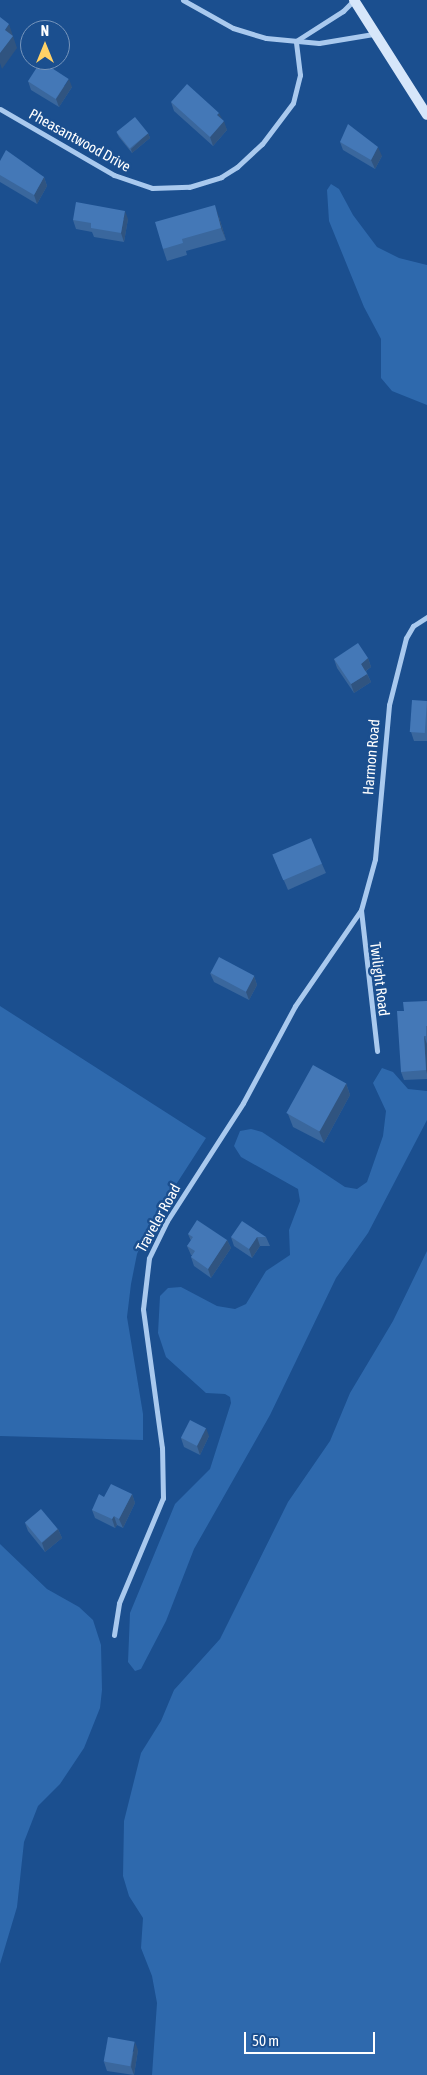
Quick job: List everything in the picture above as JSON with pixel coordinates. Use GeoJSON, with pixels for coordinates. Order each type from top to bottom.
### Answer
{"type":"FeatureCollection","features":[{"type":"Feature","properties":{"kind":"main road"},"geometry":{"type":"LineString","coordinates":[[354,0],[373,34],[427,115]]}},
{"type":"Feature","properties":{"kind":"street"},"geometry":{"type":"LineString","coordinates":[[183,0],[233,28],[266,38],[319,43],[373,34]]}},
{"type":"Feature","properties":{"kind":"street"},"geometry":{"type":"LineString","coordinates":[[296,41],[343,11],[354,0]]}},
{"type":"Feature","properties":{"kind":"street","name":"Pheasantwood Drive"},"geometry":{"type":"LineString","coordinates":[[0,108],[114,175],[152,188],[189,187],[222,177],[237,167],[262,144],[293,103],[300,76],[296,41]]}},
{"type":"Feature","properties":{"kind":"street","name":"Harmon Road"},"geometry":{"type":"LineString","coordinates":[[361,910],[375,859],[383,741],[389,705],[406,638],[413,626],[427,617]]}},
{"type":"Feature","properties":{"kind":"street","name":"Twilight Road"},"geometry":{"type":"LineString","coordinates":[[361,910],[377,1051]]}},
{"type":"Feature","properties":{"kind":"street","name":"Traveler Road"},"geometry":{"type":"LineString","coordinates":[[114,1635],[119,1602],[162,1498],[162,1448],[142,1309],[149,1258],[167,1221],[243,1103],[295,1006],[361,910]]}},
{"type":"Feature","properties":{"kind":"shaded area"},"geometry":{"type":"Polygon","coordinates":[[[331,184],[339,189],[353,215],[377,247],[399,258],[427,265],[427,405],[392,391],[381,378],[381,339],[364,307],[329,221],[327,190],[331,184]]]}},
{"type":"Feature","properties":{"kind":"shaded area"},"geometry":{"type":"Polygon","coordinates":[[[0,1006],[206,1138],[148,1228],[137,1254],[127,1317],[143,1414],[143,1440],[0,1436],[0,1006]]]}},
{"type":"Feature","properties":{"kind":"shaded area"},"geometry":{"type":"Polygon","coordinates":[[[382,1068],[393,1072],[408,1089],[427,1091],[427,1120],[368,1233],[336,1278],[270,1415],[194,1549],[166,1621],[141,1669],[135,1671],[128,1662],[130,1613],[175,1504],[210,1469],[231,1403],[230,1397],[225,1394],[206,1393],[166,1357],[158,1333],[160,1296],[168,1288],[181,1287],[217,1306],[235,1309],[246,1304],[266,1271],[290,1255],[289,1230],[300,1201],[298,1189],[241,1157],[234,1146],[240,1131],[251,1129],[262,1132],[345,1187],[357,1189],[367,1182],[383,1136],[386,1111],[373,1083],[382,1068]]]}},
{"type":"Feature","properties":{"kind":"shaded area"},"geometry":{"type":"Polygon","coordinates":[[[427,1251],[427,2075],[152,2075],[157,2003],[152,1976],[141,1948],[143,1918],[129,1896],[123,1876],[124,1821],[141,1753],[161,1721],[174,1690],[220,1639],[288,1502],[330,1441],[350,1393],[393,1321],[427,1251]]]}},
{"type":"Feature","properties":{"kind":"shaded area"},"geometry":{"type":"Polygon","coordinates":[[[0,1544],[47,1589],[79,1607],[93,1620],[101,1645],[102,1690],[100,1708],[84,1748],[60,1784],[38,1806],[24,1842],[17,1907],[0,1964],[0,1544]]]}},
{"type":"Feature","properties":{"kind":"building"},"geometry":{"type":"Polygon","coordinates":[[[0,17],[9,24],[5,30],[13,36],[0,53],[0,17]]]}},
{"type":"Feature","properties":{"kind":"building"},"geometry":{"type":"Polygon","coordinates":[[[35,70],[55,70],[69,79],[56,99],[28,81],[35,70]]]}},
{"type":"Feature","properties":{"kind":"building"},"geometry":{"type":"Polygon","coordinates":[[[187,84],[219,113],[217,115],[224,121],[210,137],[171,102],[187,84]]]}},
{"type":"Feature","properties":{"kind":"building"},"geometry":{"type":"Polygon","coordinates":[[[135,117],[148,133],[130,148],[116,132],[135,117]]]}},
{"type":"Feature","properties":{"kind":"building"},"geometry":{"type":"Polygon","coordinates":[[[348,124],[378,147],[371,160],[340,142],[348,124]]]}},
{"type":"Feature","properties":{"kind":"building"},"geometry":{"type":"Polygon","coordinates":[[[6,150],[44,177],[34,195],[0,175],[0,161],[6,150]]]}},
{"type":"Feature","properties":{"kind":"building"},"geometry":{"type":"Polygon","coordinates":[[[76,202],[125,211],[121,233],[91,228],[91,223],[73,220],[76,202]]]}},
{"type":"Feature","properties":{"kind":"building"},"geometry":{"type":"Polygon","coordinates":[[[215,205],[221,228],[182,239],[183,243],[163,249],[155,222],[215,205]]]}},
{"type":"Feature","properties":{"kind":"building"},"geometry":{"type":"Polygon","coordinates":[[[358,643],[368,658],[361,664],[367,674],[351,684],[334,659],[358,643]]]}},
{"type":"Feature","properties":{"kind":"building"},"geometry":{"type":"Polygon","coordinates":[[[412,700],[427,701],[425,733],[410,732],[412,700]]]}},
{"type":"Feature","properties":{"kind":"building"},"geometry":{"type":"Polygon","coordinates":[[[311,838],[322,864],[283,880],[272,854],[311,838]]]}},
{"type":"Feature","properties":{"kind":"building"},"geometry":{"type":"Polygon","coordinates":[[[219,957],[254,976],[246,992],[211,973],[219,957]]]}},
{"type":"Feature","properties":{"kind":"building"},"geometry":{"type":"Polygon","coordinates":[[[427,1001],[427,1026],[426,1036],[424,1036],[426,1070],[401,1072],[397,1011],[404,1011],[403,1002],[427,1001]]]}},
{"type":"Feature","properties":{"kind":"building"},"geometry":{"type":"Polygon","coordinates":[[[313,1065],[346,1083],[320,1132],[286,1113],[313,1065]]]}},
{"type":"Feature","properties":{"kind":"building"},"geometry":{"type":"Polygon","coordinates":[[[197,1220],[227,1240],[208,1269],[191,1257],[195,1251],[187,1246],[193,1237],[188,1234],[197,1220]]]}},
{"type":"Feature","properties":{"kind":"building"},"geometry":{"type":"Polygon","coordinates":[[[242,1221],[266,1237],[257,1237],[249,1249],[231,1237],[242,1221]]]}},
{"type":"Feature","properties":{"kind":"building"},"geometry":{"type":"Polygon","coordinates":[[[190,1420],[206,1428],[197,1446],[181,1438],[190,1420]]]}},
{"type":"Feature","properties":{"kind":"building"},"geometry":{"type":"Polygon","coordinates":[[[111,1484],[132,1494],[119,1519],[114,1516],[112,1519],[92,1510],[99,1494],[104,1497],[111,1484]]]}},
{"type":"Feature","properties":{"kind":"building"},"geometry":{"type":"Polygon","coordinates":[[[41,1509],[58,1529],[42,1542],[25,1522],[41,1509]]]}},
{"type":"Feature","properties":{"kind":"building"},"geometry":{"type":"Polygon","coordinates":[[[108,2037],[135,2042],[130,2066],[104,2062],[108,2037]]]}}]}
